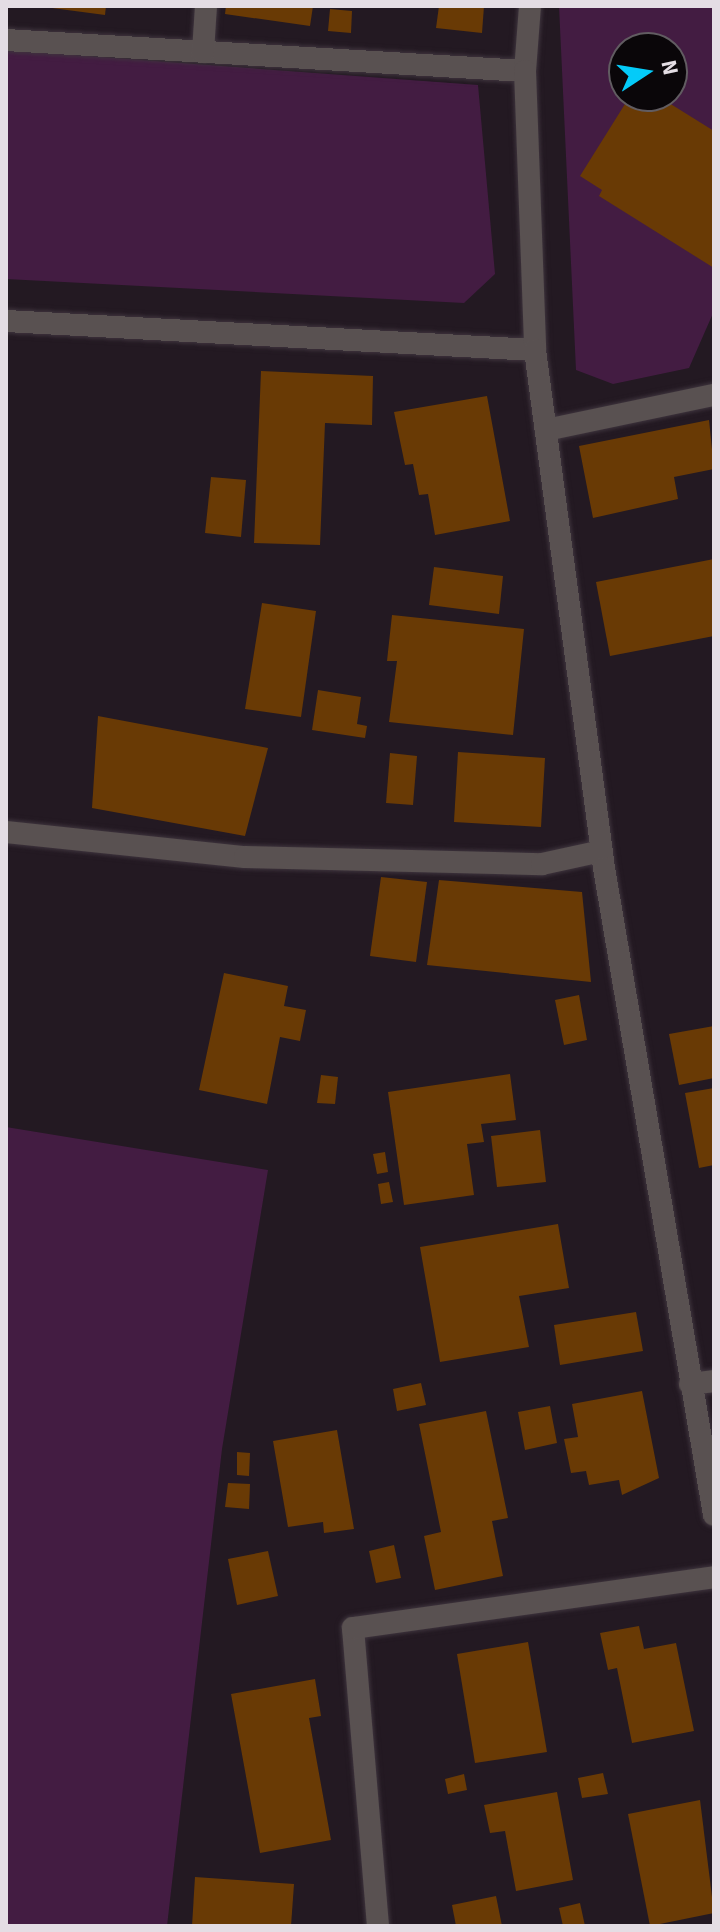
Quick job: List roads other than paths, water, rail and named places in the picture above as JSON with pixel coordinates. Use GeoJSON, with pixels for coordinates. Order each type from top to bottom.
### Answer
{"type":"FeatureCollection","features":[{"type":"Feature","properties":{"kind":"street"},"geometry":{"type":"LineString","coordinates":[[203,52],[206,6]]}},
{"type":"Feature","properties":{"kind":"street"},"geometry":{"type":"LineString","coordinates":[[530,6],[525,71],[535,350],[602,851],[714,1515]]}},
{"type":"Feature","properties":{"kind":"street"},"geometry":{"type":"LineString","coordinates":[[6,40],[525,71]]}},
{"type":"Feature","properties":{"kind":"street"},"geometry":{"type":"LineString","coordinates":[[6,321],[535,350]]}},
{"type":"Feature","properties":{"kind":"street"},"geometry":{"type":"LineString","coordinates":[[546,430],[714,395]]}},
{"type":"Feature","properties":{"kind":"street"},"geometry":{"type":"LineString","coordinates":[[6,832],[275,858],[542,864],[602,851]]}},
{"type":"Feature","properties":{"kind":"street"},"geometry":{"type":"LineString","coordinates":[[690,1384],[714,1381]]}},
{"type":"Feature","properties":{"kind":"street"},"geometry":{"type":"LineString","coordinates":[[378,1926],[353,1628],[714,1577]]}}]}
